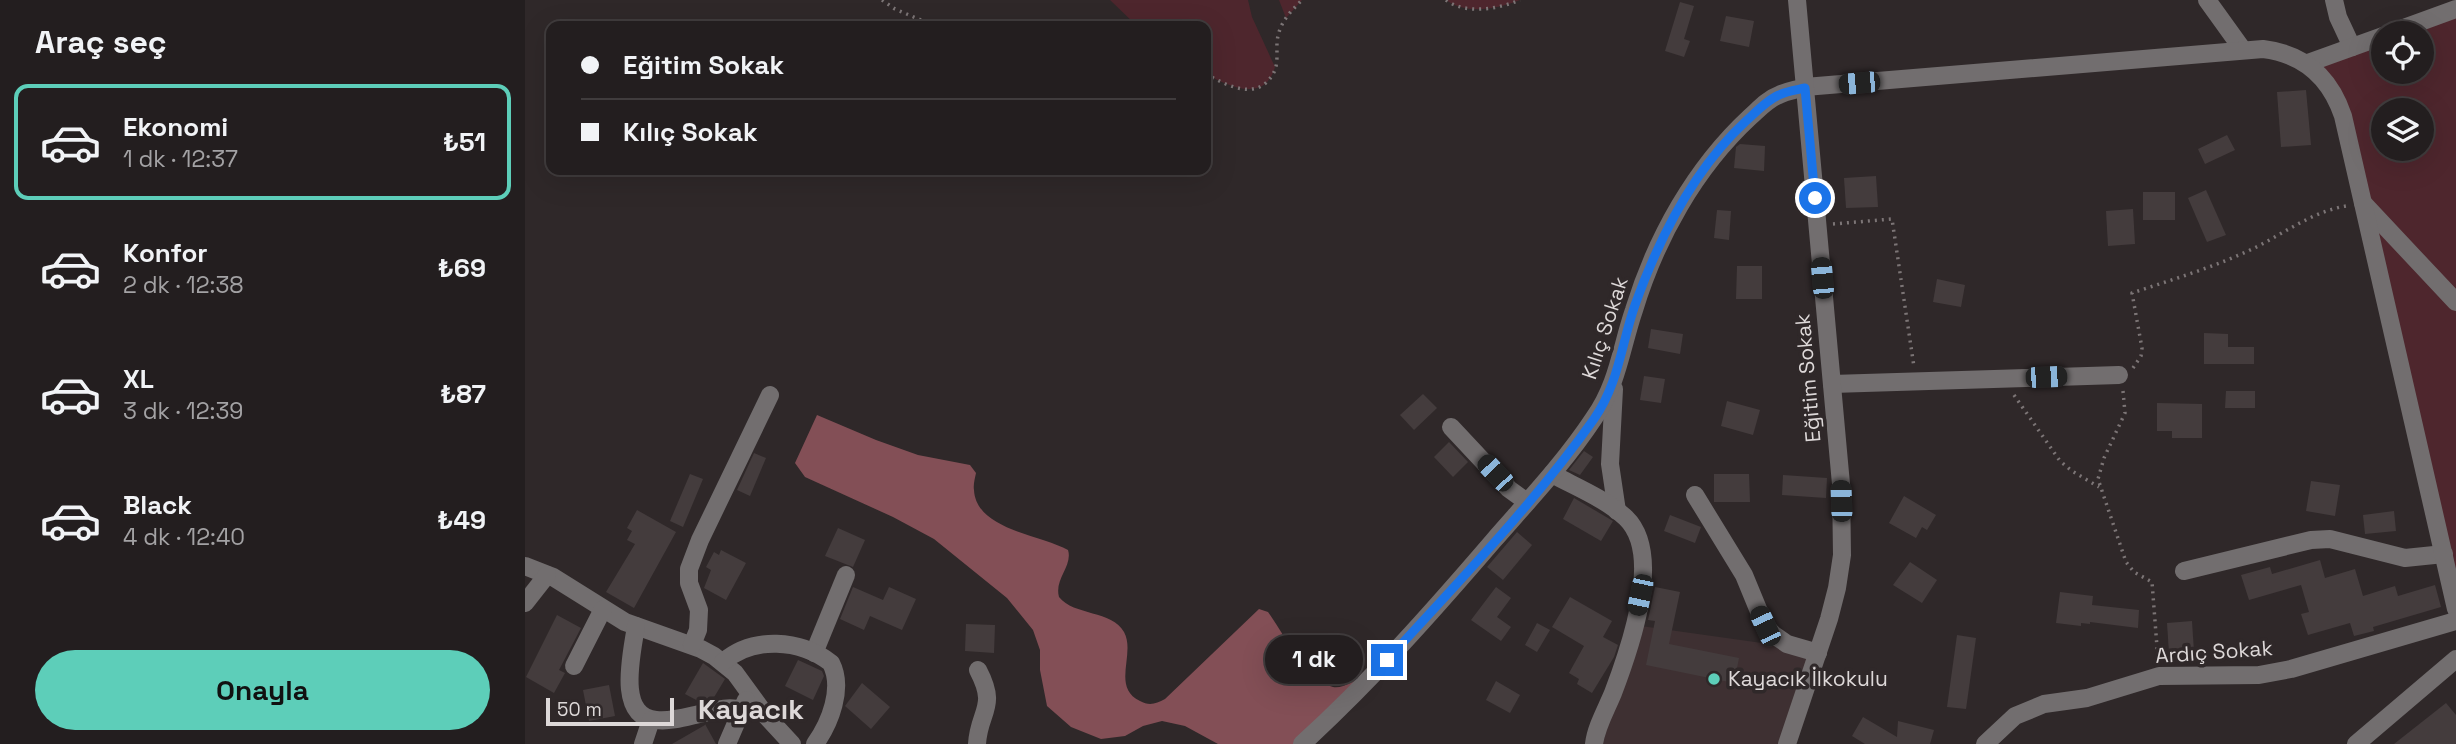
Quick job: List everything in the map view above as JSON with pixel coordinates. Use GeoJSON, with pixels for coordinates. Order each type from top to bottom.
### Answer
{"type":"FeatureCollection","features":[{"type":"Feature","properties":{"kind":"street","name":"Eğitim Sokak"},"geometry":{"type":"LineString","coordinates":[[1787,744],[1829,619],[1842,555],[1841,484],[1797,0]]}},
{"type":"Feature","properties":{"kind":"street"},"geometry":{"type":"LineString","coordinates":[[2207,0],[2242,50]]}},
{"type":"Feature","properties":{"kind":"street"},"geometry":{"type":"LineString","coordinates":[[2334,0],[2337,17],[2352,47]]}},
{"type":"Feature","properties":{"kind":"street"},"geometry":{"type":"LineString","coordinates":[[2423,21],[2456,9]]}},
{"type":"Feature","properties":{"kind":"street"},"geometry":{"type":"LineString","coordinates":[[2371,40],[2308,63],[2328,82],[2337,97],[2343,116],[2456,609]]}},
{"type":"Feature","properties":{"kind":"street","name":"Kılıç Sokak"},"geometry":{"type":"LineString","coordinates":[[1302,744],[1387,660],[1552,474],[1595,417],[1615,381],[1639,295],[1688,191],[1709,161],[1737,130],[1778,95],[1805,88],[2242,50],[2277,50],[2308,63]]}},
{"type":"Feature","properties":{"kind":"street"},"geometry":{"type":"LineString","coordinates":[[2363,203],[2456,302]]}},
{"type":"Feature","properties":{"kind":"street"},"geometry":{"type":"LineString","coordinates":[[1832,384],[2119,375]]}},
{"type":"Feature","properties":{"kind":"street"},"geometry":{"type":"LineString","coordinates":[[1615,381],[1610,464],[1617,511]]}},
{"type":"Feature","properties":{"kind":"street"},"geometry":{"type":"LineString","coordinates":[[692,645],[698,630],[699,610],[688,583],[689,569],[700,540],[769,395]]}},
{"type":"Feature","properties":{"kind":"street"},"geometry":{"type":"LineString","coordinates":[[1451,427],[1509,489],[1527,502]]}},
{"type":"Feature","properties":{"kind":"street"},"geometry":{"type":"LineString","coordinates":[[1552,474],[1617,511],[1640,539],[1643,575],[1626,659],[1594,744]]}},
{"type":"Feature","properties":{"kind":"street"},"geometry":{"type":"LineString","coordinates":[[1695,495],[1744,575],[1765,626],[1787,643],[1818,653]]}},
{"type":"Feature","properties":{"kind":"street"},"geometry":{"type":"LineString","coordinates":[[2184,571],[2320,539],[2330,539],[2405,558],[2444,554]]}},
{"type":"Feature","properties":{"kind":"street"},"geometry":{"type":"LineString","coordinates":[[525,566],[547,575],[636,626],[692,645],[723,662],[735,673],[745,702],[767,717],[792,744]]}},
{"type":"Feature","properties":{"kind":"street"},"geometry":{"type":"LineString","coordinates":[[525,603],[547,575]]}},
{"type":"Feature","properties":{"kind":"street"},"geometry":{"type":"LineString","coordinates":[[814,653],[846,575]]}},
{"type":"Feature","properties":{"kind":"street"},"geometry":{"type":"LineString","coordinates":[[573,667],[603,609]]}},
{"type":"Feature","properties":{"kind":"street","name":"Ardıç Sokak"},"geometry":{"type":"LineString","coordinates":[[1985,744],[2001,726],[2029,708],[2087,698],[2159,676],[2259,675],[2456,621]]}},
{"type":"Feature","properties":{"kind":"street"},"geometry":{"type":"LineString","coordinates":[[636,626],[630,699],[635,710],[651,719],[677,719],[745,702]]}},
{"type":"Feature","properties":{"kind":"street"},"geometry":{"type":"LineString","coordinates":[[723,662],[745,648],[785,644],[814,653],[831,663],[836,677],[829,718],[815,744]]}},
{"type":"Feature","properties":{"kind":"street"},"geometry":{"type":"LineString","coordinates":[[2356,744],[2456,659]]}},
{"type":"Feature","properties":{"kind":"street"},"geometry":{"type":"LineString","coordinates":[[977,744],[979,729],[988,707],[986,685],[978,670]]}},
{"type":"Feature","properties":{"kind":"street"},"geometry":{"type":"LineString","coordinates":[[727,744],[745,702]]}},
{"type":"Feature","properties":{"kind":"street"},"geometry":{"type":"LineString","coordinates":[[643,744],[651,719]]}},
{"type":"Feature","properties":{"kind":"path"},"geometry":{"type":"LineString","coordinates":[[882,0],[895,9],[923,21]]}},
{"type":"Feature","properties":{"kind":"path"},"geometry":{"type":"LineString","coordinates":[[1211,77],[1228,86],[1246,90],[1259,87],[1273,74],[1278,36],[1286,18],[1303,0]]}},
{"type":"Feature","properties":{"kind":"path"},"geometry":{"type":"LineString","coordinates":[[1446,0],[1454,6],[1487,10],[1520,0]]}},
{"type":"Feature","properties":{"kind":"path"},"geometry":{"type":"LineString","coordinates":[[2159,676],[2152,582],[2134,572],[2126,562],[2099,487],[2099,469],[2125,413],[2119,375],[2130,370],[2141,356],[2142,348],[2132,293],[2251,250],[2316,215],[2338,207],[2363,203]]}},
{"type":"Feature","properties":{"kind":"path"},"geometry":{"type":"LineString","coordinates":[[1817,226],[1892,219],[1916,381]]}},
{"type":"Feature","properties":{"kind":"path"},"geometry":{"type":"LineString","coordinates":[[1997,379],[2018,398],[2060,461],[2099,487]]}},
{"type":"Feature","properties":{"kind":"shaded area"},"geometry":{"type":"Polygon","coordinates":[[[1110,0],[1248,0],[1252,17],[1275,67],[1270,78],[1255,89],[1235,87],[1211,77],[1211,21],[1132,21],[1110,0]]]}},
{"type":"Feature","properties":{"kind":"shaded area"},"geometry":{"type":"Polygon","coordinates":[[[1279,0],[1302,0],[1286,18],[1279,0]]]}},
{"type":"Feature","properties":{"kind":"shaded area"},"geometry":{"type":"Polygon","coordinates":[[[1446,0],[1520,0],[1502,6],[1472,9],[1454,5],[1446,0]]]}},
{"type":"Feature","properties":{"kind":"shaded area"},"geometry":{"type":"Polygon","coordinates":[[[2456,9],[2456,609],[2343,116],[2308,63],[2371,40],[2371,84],[2434,84],[2434,21],[2423,21],[2456,9]]]}},
{"type":"Feature","properties":{"kind":"shaded area"},"geometry":{"type":"Polygon","coordinates":[[[817,415],[918,455],[970,465],[976,473],[974,488],[978,503],[986,514],[998,523],[1068,550],[1068,562],[1059,584],[1059,597],[1074,607],[1111,620],[1124,632],[1127,641],[1127,687],[1131,695],[1146,704],[1165,699],[1259,609],[1268,612],[1305,667],[1324,683],[1341,687],[1364,675],[1302,744],[1218,744],[1185,726],[1162,721],[1143,726],[1125,736],[1101,739],[1071,727],[1047,706],[1040,670],[1040,650],[1033,630],[1007,598],[934,539],[805,477],[795,463],[817,415]]]}},
{"type":"Feature","properties":{"kind":"shaded area","name":"Kayacık İlkokulu"},"geometry":{"type":"Polygon","coordinates":[[[1634,625],[1769,644],[1774,635],[1818,653],[1787,744],[1594,744],[1634,625]]]}},
{"type":"Feature","properties":{"kind":"building"},"geometry":{"type":"Polygon","coordinates":[[[1680,2],[1694,6],[1684,39],[1690,41],[1684,57],[1665,51],[1680,2]]]}},
{"type":"Feature","properties":{"kind":"building"},"geometry":{"type":"Polygon","coordinates":[[[1726,16],[1754,21],[1749,47],[1720,41],[1726,16]]]}},
{"type":"Feature","properties":{"kind":"building"},"geometry":{"type":"Polygon","coordinates":[[[2306,90],[2311,145],[2281,147],[2277,92],[2306,90]]]}},
{"type":"Feature","properties":{"kind":"building"},"geometry":{"type":"Polygon","coordinates":[[[2227,135],[2235,150],[2205,164],[2198,149],[2227,135]]]}},
{"type":"Feature","properties":{"kind":"building"},"geometry":{"type":"Polygon","coordinates":[[[1740,144],[1765,146],[1764,171],[1734,168],[1736,147],[1740,144]]]}},
{"type":"Feature","properties":{"kind":"building"},"geometry":{"type":"Polygon","coordinates":[[[1876,176],[1878,207],[1846,208],[1844,178],[1876,176]]]}},
{"type":"Feature","properties":{"kind":"building"},"geometry":{"type":"Polygon","coordinates":[[[2206,190],[2226,235],[2207,242],[2188,198],[2206,190]]]}},
{"type":"Feature","properties":{"kind":"building"},"geometry":{"type":"Polygon","coordinates":[[[2143,192],[2175,192],[2175,220],[2143,220],[2143,192]]]}},
{"type":"Feature","properties":{"kind":"building"},"geometry":{"type":"Polygon","coordinates":[[[2133,209],[2135,244],[2108,246],[2106,211],[2133,209]]]}},
{"type":"Feature","properties":{"kind":"building"},"geometry":{"type":"Polygon","coordinates":[[[1717,210],[1731,211],[1729,240],[1714,238],[1717,210]]]}},
{"type":"Feature","properties":{"kind":"building"},"geometry":{"type":"Polygon","coordinates":[[[1737,266],[1762,266],[1762,299],[1736,299],[1737,266]]]}},
{"type":"Feature","properties":{"kind":"building"},"geometry":{"type":"Polygon","coordinates":[[[1937,279],[1965,285],[1961,307],[1933,302],[1937,279]]]}},
{"type":"Feature","properties":{"kind":"building"},"geometry":{"type":"Polygon","coordinates":[[[1651,329],[1683,334],[1680,354],[1648,348],[1651,329]]]}},
{"type":"Feature","properties":{"kind":"building"},"geometry":{"type":"Polygon","coordinates":[[[2204,333],[2228,334],[2228,347],[2254,347],[2254,364],[2204,364],[2204,333]]]}},
{"type":"Feature","properties":{"kind":"building"},"geometry":{"type":"Polygon","coordinates":[[[1644,376],[1665,379],[1661,403],[1640,400],[1644,376]]]}},
{"type":"Feature","properties":{"kind":"building"},"geometry":{"type":"Polygon","coordinates":[[[2226,391],[2255,391],[2255,408],[2225,408],[2226,391]]]}},
{"type":"Feature","properties":{"kind":"building"},"geometry":{"type":"Polygon","coordinates":[[[1423,394],[1437,408],[1414,430],[1400,415],[1423,394]]]}},
{"type":"Feature","properties":{"kind":"building"},"geometry":{"type":"Polygon","coordinates":[[[1727,401],[1760,410],[1753,435],[1721,426],[1727,401]]]}},
{"type":"Feature","properties":{"kind":"building"},"geometry":{"type":"Polygon","coordinates":[[[2157,403],[2202,404],[2202,438],[2172,438],[2172,431],[2157,431],[2157,403]]]}},
{"type":"Feature","properties":{"kind":"building"},"geometry":{"type":"Polygon","coordinates":[[[1449,442],[1468,462],[1453,477],[1434,457],[1449,442]]]}},
{"type":"Feature","properties":{"kind":"building"},"geometry":{"type":"Polygon","coordinates":[[[1584,451],[1593,457],[1580,475],[1569,470],[1584,451]]]}},
{"type":"Feature","properties":{"kind":"building"},"geometry":{"type":"Polygon","coordinates":[[[754,453],[766,458],[750,496],[737,490],[754,453]]]}},
{"type":"Feature","properties":{"kind":"building"},"geometry":{"type":"Polygon","coordinates":[[[690,474],[703,479],[683,527],[670,521],[690,474]]]}},
{"type":"Feature","properties":{"kind":"building"},"geometry":{"type":"Polygon","coordinates":[[[1714,474],[1749,474],[1750,502],[1714,502],[1714,474]]]}},
{"type":"Feature","properties":{"kind":"building"},"geometry":{"type":"Polygon","coordinates":[[[1783,475],[1827,478],[1826,498],[1782,495],[1783,475]]]}},
{"type":"Feature","properties":{"kind":"building"},"geometry":{"type":"Polygon","coordinates":[[[2311,481],[2340,485],[2335,516],[2306,511],[2311,481]]]}},
{"type":"Feature","properties":{"kind":"building"},"geometry":{"type":"Polygon","coordinates":[[[1904,496],[1936,515],[1927,530],[1922,527],[1916,538],[1889,523],[1904,496]]]}},
{"type":"Feature","properties":{"kind":"building"},"geometry":{"type":"Polygon","coordinates":[[[1574,498],[1613,521],[1601,541],[1563,519],[1574,498]]]}},
{"type":"Feature","properties":{"kind":"building"},"geometry":{"type":"Polygon","coordinates":[[[637,510],[676,532],[634,608],[606,592],[635,544],[627,540],[632,531],[627,528],[637,510]]]}},
{"type":"Feature","properties":{"kind":"building"},"geometry":{"type":"Polygon","coordinates":[[[2394,511],[2396,531],[2365,534],[2363,515],[2394,511]]]}},
{"type":"Feature","properties":{"kind":"building"},"geometry":{"type":"Polygon","coordinates":[[[1670,515],[1701,527],[1695,543],[1664,531],[1670,515]]]}},
{"type":"Feature","properties":{"kind":"building"},"geometry":{"type":"Polygon","coordinates":[[[838,528],[865,540],[853,567],[825,556],[838,528]]]}},
{"type":"Feature","properties":{"kind":"building"},"geometry":{"type":"Polygon","coordinates":[[[1517,532],[1532,545],[1503,580],[1487,567],[1517,532]]]}},
{"type":"Feature","properties":{"kind":"building"},"geometry":{"type":"Polygon","coordinates":[[[721,550],[746,563],[726,600],[704,588],[711,570],[706,567],[714,552],[719,555],[721,550]]]}},
{"type":"Feature","properties":{"kind":"building"},"geometry":{"type":"Polygon","coordinates":[[[2320,560],[2325,578],[2355,569],[2363,596],[2395,586],[2398,596],[2435,585],[2441,607],[2373,627],[2374,631],[2354,636],[2350,623],[2308,635],[2301,614],[2309,612],[2301,585],[2249,600],[2241,575],[2270,567],[2272,574],[2320,560]]]}},
{"type":"Feature","properties":{"kind":"building"},"geometry":{"type":"Polygon","coordinates":[[[1910,562],[1937,580],[1922,603],[1893,585],[1910,562]]]}},
{"type":"Feature","properties":{"kind":"building"},"geometry":{"type":"Polygon","coordinates":[[[853,587],[883,600],[889,587],[916,599],[902,630],[870,616],[864,630],[840,619],[853,587]]]}},
{"type":"Feature","properties":{"kind":"building"},"geometry":{"type":"Polygon","coordinates":[[[1496,587],[1511,598],[1497,617],[1511,627],[1501,641],[1471,620],[1496,587]]]}},
{"type":"Feature","properties":{"kind":"building"},"geometry":{"type":"Polygon","coordinates":[[[1655,587],[1680,592],[1669,644],[1739,658],[1734,683],[1646,665],[1655,621],[1648,620],[1655,587]]]}},
{"type":"Feature","properties":{"kind":"building"},"geometry":{"type":"Polygon","coordinates":[[[2060,592],[2093,596],[2092,605],[2139,610],[2138,628],[2090,622],[2081,623],[2081,626],[2056,623],[2060,592]]]}},
{"type":"Feature","properties":{"kind":"building"},"geometry":{"type":"Polygon","coordinates":[[[1570,597],[1612,621],[1603,637],[1618,645],[1614,657],[1592,693],[1577,684],[1579,679],[1569,673],[1584,646],[1552,627],[1570,597]]]}},
{"type":"Feature","properties":{"kind":"building"},"geometry":{"type":"Polygon","coordinates":[[[557,615],[581,628],[559,670],[565,673],[554,693],[526,677],[557,615]]]}},
{"type":"Feature","properties":{"kind":"building"},"geometry":{"type":"Polygon","coordinates":[[[2192,621],[2194,652],[2169,653],[2167,623],[2192,621]]]}},
{"type":"Feature","properties":{"kind":"building"},"geometry":{"type":"Polygon","coordinates":[[[1537,623],[1550,630],[1537,652],[1525,645],[1537,623]]]}},
{"type":"Feature","properties":{"kind":"building"},"geometry":{"type":"Polygon","coordinates":[[[966,624],[995,625],[994,653],[965,651],[966,624]]]}},
{"type":"Feature","properties":{"kind":"building"},"geometry":{"type":"Polygon","coordinates":[[[1957,635],[1976,638],[1966,709],[1947,707],[1957,635]]]}},
{"type":"Feature","properties":{"kind":"building"},"geometry":{"type":"Polygon","coordinates":[[[798,660],[822,671],[824,676],[813,700],[785,686],[798,660]]]}},
{"type":"Feature","properties":{"kind":"building"},"geometry":{"type":"Polygon","coordinates":[[[703,663],[725,679],[713,699],[700,702],[685,694],[703,663]]]}},
{"type":"Feature","properties":{"kind":"building"},"geometry":{"type":"Polygon","coordinates":[[[1496,681],[1520,695],[1510,713],[1486,700],[1496,681]]]}},
{"type":"Feature","properties":{"kind":"building"},"geometry":{"type":"Polygon","coordinates":[[[862,683],[890,707],[871,729],[845,706],[862,683]]]}},
{"type":"Feature","properties":{"kind":"building"},"geometry":{"type":"Polygon","coordinates":[[[609,685],[615,716],[589,721],[583,690],[609,685]]]}},
{"type":"Feature","properties":{"kind":"building"},"geometry":{"type":"Polygon","coordinates":[[[2446,703],[2456,715],[2456,744],[2394,744],[2446,703]]]}},
{"type":"Feature","properties":{"kind":"building"},"geometry":{"type":"Polygon","coordinates":[[[1863,717],[1897,737],[1898,721],[1934,730],[1930,744],[1865,744],[1852,736],[1863,717]]]}},
{"type":"Feature","properties":{"kind":"building"},"geometry":{"type":"Polygon","coordinates":[[[705,725],[716,744],[672,744],[705,725]]]}},
{"type":"Feature","properties":{"kind":"place","name":"Kayacık İlkokulu"},"geometry":{"type":"Point","coordinates":[1714,679]}},
{"type":"Feature","properties":{"kind":"district","name":"Kayacık"},"geometry":{"type":"Point","coordinates":[751,709]}},
{"type":"Feature","properties":{"kind":"route"},"geometry":{"type":"LineString","coordinates":[[1387,660],[1552,474],[1595,417],[1615,381],[1629,323],[1648,272],[1688,191],[1709,161],[1761,107],[1778,95],[1805,88],[1815,198]]}}]}
